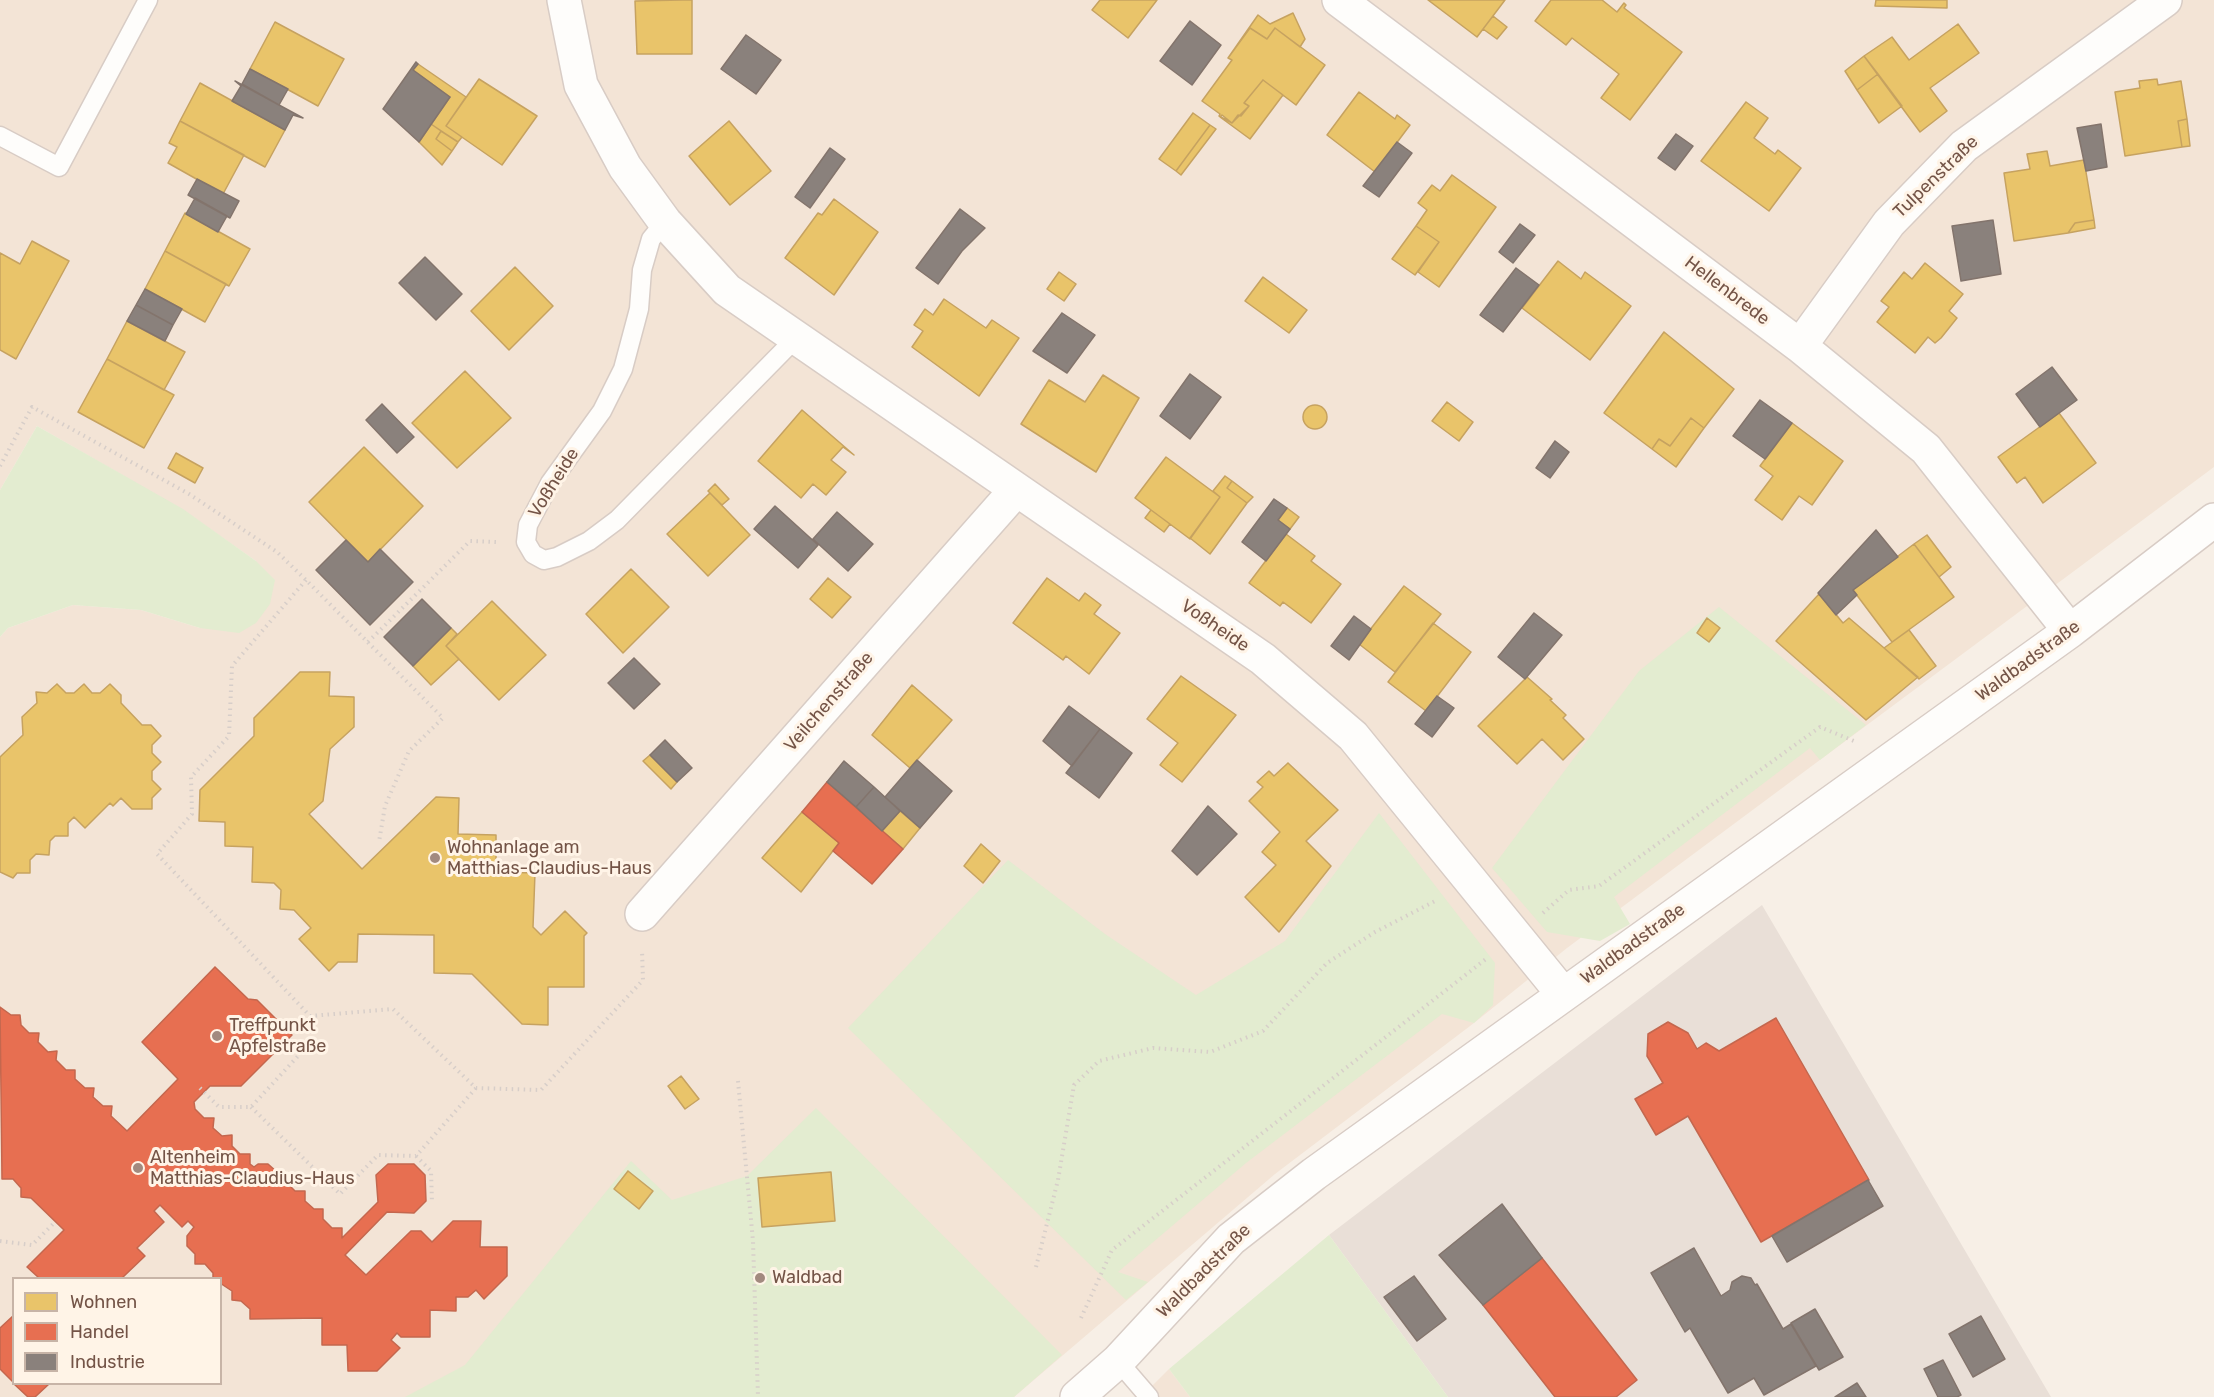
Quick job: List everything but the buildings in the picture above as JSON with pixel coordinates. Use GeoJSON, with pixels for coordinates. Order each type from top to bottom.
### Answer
{"type":"FeatureCollection","features":[{"type":"Feature","properties":{"kind":"street","name":"Voßheide"},"geometry":{"type":"LineString","coordinates":[[564,0],[580,85],[625,167],[664,222],[727,290],[1263,659],[1353,736],[1563,994]]}},
{"type":"Feature","properties":{"kind":"street","name":"Hellenbrede"},"geometry":{"type":"LineString","coordinates":[[1339,0],[1800,346],[1926,449],[2070,631]]}},
{"type":"Feature","properties":{"kind":"street","name":"Tulpenstraße"},"geometry":{"type":"LineString","coordinates":[[1800,346],[1889,223],[1964,146],[2165,0]]}},
{"type":"Feature","properties":{"kind":"street","name":"Veilchenstraße"},"geometry":{"type":"LineString","coordinates":[[642,914],[1016,490]]}},
{"type":"Feature","properties":{"kind":"street","name":"Waldbadstraße"},"geometry":{"type":"LineString","coordinates":[[1077,1397],[1118,1361],[1231,1239],[1314,1174],[2070,631],[2214,520]]}},
{"type":"Feature","properties":{"kind":"lane"},"geometry":{"type":"LineString","coordinates":[[0,136],[59,167],[148,0]]}},
{"type":"Feature","properties":{"kind":"lane","name":"Voßheide"},"geometry":{"type":"LineString","coordinates":[[664,222],[651,239],[642,270],[639,309],[623,369],[602,411],[550,483],[528,525],[526,542],[533,554],[544,560],[557,557],[598,534],[617,520],[796,338]]}},
{"type":"Feature","properties":{"kind":"lane"},"geometry":{"type":"LineString","coordinates":[[1118,1361],[1143,1397]]}},
{"type":"Feature","properties":{"kind":"lane"},"geometry":{"type":"LineString","coordinates":[[1118,1361],[1149,1397]]}},
{"type":"Feature","properties":{"kind":"path"},"geometry":{"type":"LineString","coordinates":[[0,466],[32,407],[189,494],[277,552],[306,580],[443,718],[409,751],[385,806],[380,842]]}},
{"type":"Feature","properties":{"kind":"path"},"geometry":{"type":"LineString","coordinates":[[368,642],[470,541],[526,542]]}},
{"type":"Feature","properties":{"kind":"path"},"geometry":{"type":"LineString","coordinates":[[251,1107],[311,1042],[310,1016],[157,854],[192,814],[191,777],[229,736],[232,666],[306,580]]}},
{"type":"Feature","properties":{"kind":"path"},"geometry":{"type":"LineString","coordinates":[[1081,1318],[1112,1250],[1516,936],[1569,890],[1599,886],[1820,727],[1893,757]]}},
{"type":"Feature","properties":{"kind":"path"},"geometry":{"type":"LineString","coordinates":[[1036,1267],[1058,1180],[1074,1085],[1100,1061],[1153,1048],[1210,1052],[1263,1031],[1327,963],[1375,932],[1472,882]]}},
{"type":"Feature","properties":{"kind":"path"},"geometry":{"type":"LineString","coordinates":[[310,1016],[393,1009],[476,1088],[541,1090],[643,980],[642,914]]}},
{"type":"Feature","properties":{"kind":"path"},"geometry":{"type":"LineString","coordinates":[[738,1081],[753,1241],[758,1397]]}},
{"type":"Feature","properties":{"kind":"path"},"geometry":{"type":"LineString","coordinates":[[200,1088],[219,1107],[251,1107],[340,1194],[378,1155],[416,1156],[431,1171],[432,1203]]}},
{"type":"Feature","properties":{"kind":"path"},"geometry":{"type":"LineString","coordinates":[[416,1156],[476,1088]]}},
{"type":"Feature","properties":{"kind":"path"},"geometry":{"type":"LineString","coordinates":[[0,1241],[32,1245],[55,1222]]}},
{"type":"Feature","properties":{"kind":"shaded area"},"geometry":{"type":"Polygon","coordinates":[[[0,0],[2214,0],[2214,467],[1567,948],[1474,1023],[1275,1174],[1014,1397],[0,1397],[0,637],[8,628],[73,605],[141,610],[200,628],[256,561],[183,510],[37,426],[0,490],[0,0]]]}},
{"type":"Feature","properties":{"kind":"shaded area"},"geometry":{"type":"Polygon","coordinates":[[[1762,905],[2051,1397],[1448,1397],[1329,1235],[1762,905]]]}},
{"type":"Feature","properties":{"kind":"shaded area"},"geometry":{"type":"Polygon","coordinates":[[[1169,1369],[1190,1397],[1141,1397],[1169,1369]]]}},
{"type":"Feature","properties":{"kind":"green space"},"geometry":{"type":"Polygon","coordinates":[[[37,426],[183,509],[256,561],[275,580],[270,604],[256,623],[239,633],[200,628],[141,610],[73,605],[8,628],[0,637],[0,490],[37,426]]]}},
{"type":"Feature","properties":{"kind":"green space"},"geometry":{"type":"Polygon","coordinates":[[[1719,607],[1866,725],[1820,760],[1810,748],[1614,897],[1630,924],[1600,941],[1547,932],[1492,868],[1639,671],[1719,607]]]}},
{"type":"Feature","properties":{"kind":"green space"},"geometry":{"type":"Polygon","coordinates":[[[1379,813],[1495,963],[1493,1005],[1474,1023],[1442,1014],[1246,1163],[1118,1272],[1148,1282],[1126,1300],[848,1028],[1008,860],[1105,934],[1196,995],[1285,941],[1379,813]]]}},
{"type":"Feature","properties":{"kind":"green space","name":"Waldbad"},"geometry":{"type":"Polygon","coordinates":[[[816,1108],[1062,1355],[1014,1397],[405,1397],[465,1365],[631,1161],[672,1200],[747,1176],[816,1108]]]}},
{"type":"Feature","properties":{"kind":"green space"},"geometry":{"type":"Polygon","coordinates":[[[1329,1235],[1448,1397],[1190,1397],[1169,1369],[1329,1235]]]}},
{"type":"Feature","properties":{"kind":"place","name":"Wohnanlage am Matthias-Claudius-Haus"},"geometry":{"type":"Point","coordinates":[435,858]}},
{"type":"Feature","properties":{"kind":"place","name":"Treffpunkt Apfelstraße"},"geometry":{"type":"Point","coordinates":[217,1036]}},
{"type":"Feature","properties":{"kind":"place","name":"Altenheim Matthias-Claudius-Haus"},"geometry":{"type":"Point","coordinates":[138,1168]}},
{"type":"Feature","properties":{"kind":"place","name":"Waldbad"},"geometry":{"type":"Point","coordinates":[760,1278]}}]}
